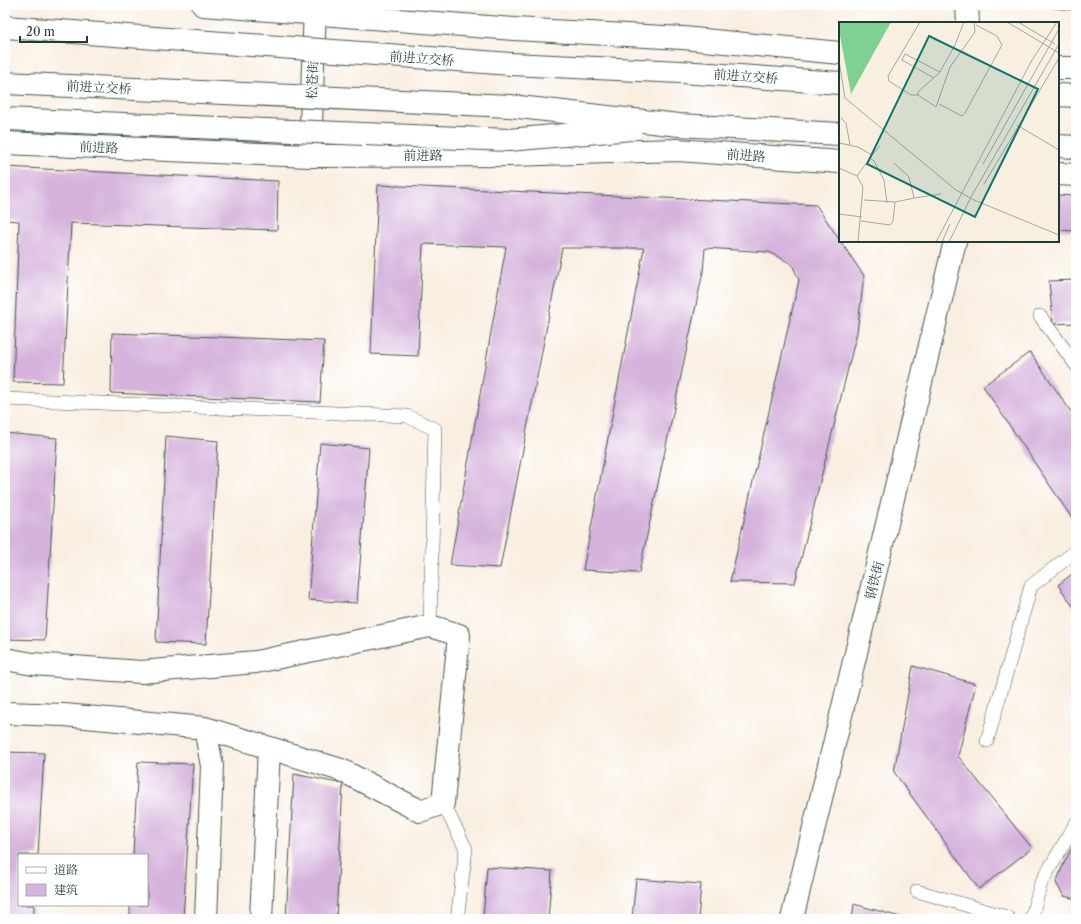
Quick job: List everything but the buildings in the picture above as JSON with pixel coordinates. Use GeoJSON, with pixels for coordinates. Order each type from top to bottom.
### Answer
{"type":"FeatureCollection","features":[{"type":"Feature","properties":{"kind":"main road"},"geometry":{"type":"LineString","coordinates":[[203,5],[315,10],[514,29],[683,38],[839,53]]}},
{"type":"Feature","properties":{"kind":"main road"},"geometry":{"type":"LineString","coordinates":[[967,5],[968,22]]}},
{"type":"Feature","properties":{"kind":"main road","name":"松苍街"},"geometry":{"type":"LineString","coordinates":[[310,156],[315,10]]}},
{"type":"Feature","properties":{"kind":"main road","name":"前进立交桥"},"geometry":{"type":"LineString","coordinates":[[5,27],[510,64],[680,72],[839,83]]}},
{"type":"Feature","properties":{"kind":"main road"},"geometry":{"type":"LineString","coordinates":[[1059,68],[1076,68]]}},
{"type":"Feature","properties":{"kind":"main road","name":"前进立交桥"},"geometry":{"type":"LineString","coordinates":[[5,83],[510,106],[679,125],[839,134]]}},
{"type":"Feature","properties":{"kind":"main road"},"geometry":{"type":"LineString","coordinates":[[1059,95],[1076,96]]}},
{"type":"Feature","properties":{"kind":"main road"},"geometry":{"type":"LineString","coordinates":[[5,119],[509,140],[679,125]]}},
{"type":"Feature","properties":{"kind":"main road","name":"前进路"},"geometry":{"type":"LineString","coordinates":[[5,143],[310,156],[509,155],[678,150],[839,162]]}},
{"type":"Feature","properties":{"kind":"main road"},"geometry":{"type":"LineString","coordinates":[[1059,146],[1076,147]]}},
{"type":"Feature","properties":{"kind":"main road"},"geometry":{"type":"LineString","coordinates":[[1059,174],[1076,175]]}},
{"type":"Feature","properties":{"kind":"main road","name":"钢铁街"},"geometry":{"type":"LineString","coordinates":[[792,919],[955,242]]}},
{"type":"Feature","properties":{"kind":"main road"},"geometry":{"type":"LineString","coordinates":[[5,659],[33,664],[142,672],[256,662],[430,626],[459,635],[444,803],[420,811],[341,770],[205,728],[64,715],[5,713]]}},
{"type":"Feature","properties":{"kind":"main road"},"geometry":{"type":"LineString","coordinates":[[205,728],[212,766],[206,919]]}},
{"type":"Feature","properties":{"kind":"main road"},"geometry":{"type":"LineString","coordinates":[[261,919],[269,748]]}},
{"type":"Feature","properties":{"kind":"lane"},"geometry":{"type":"LineString","coordinates":[[1040,316],[1076,366]]}},
{"type":"Feature","properties":{"kind":"lane"},"geometry":{"type":"LineString","coordinates":[[5,399],[407,416],[435,429],[430,626]]}},
{"type":"Feature","properties":{"kind":"lane"},"geometry":{"type":"LineString","coordinates":[[987,740],[1031,586],[1076,551]]}},
{"type":"Feature","properties":{"kind":"lane"},"geometry":{"type":"LineString","coordinates":[[444,803],[466,849],[457,919]]}},
{"type":"Feature","properties":{"kind":"lane"},"geometry":{"type":"LineString","coordinates":[[1031,919],[1041,883],[1076,823]]}},
{"type":"Feature","properties":{"kind":"lane"},"geometry":{"type":"LineString","coordinates":[[917,891],[1011,918]]}}]}
